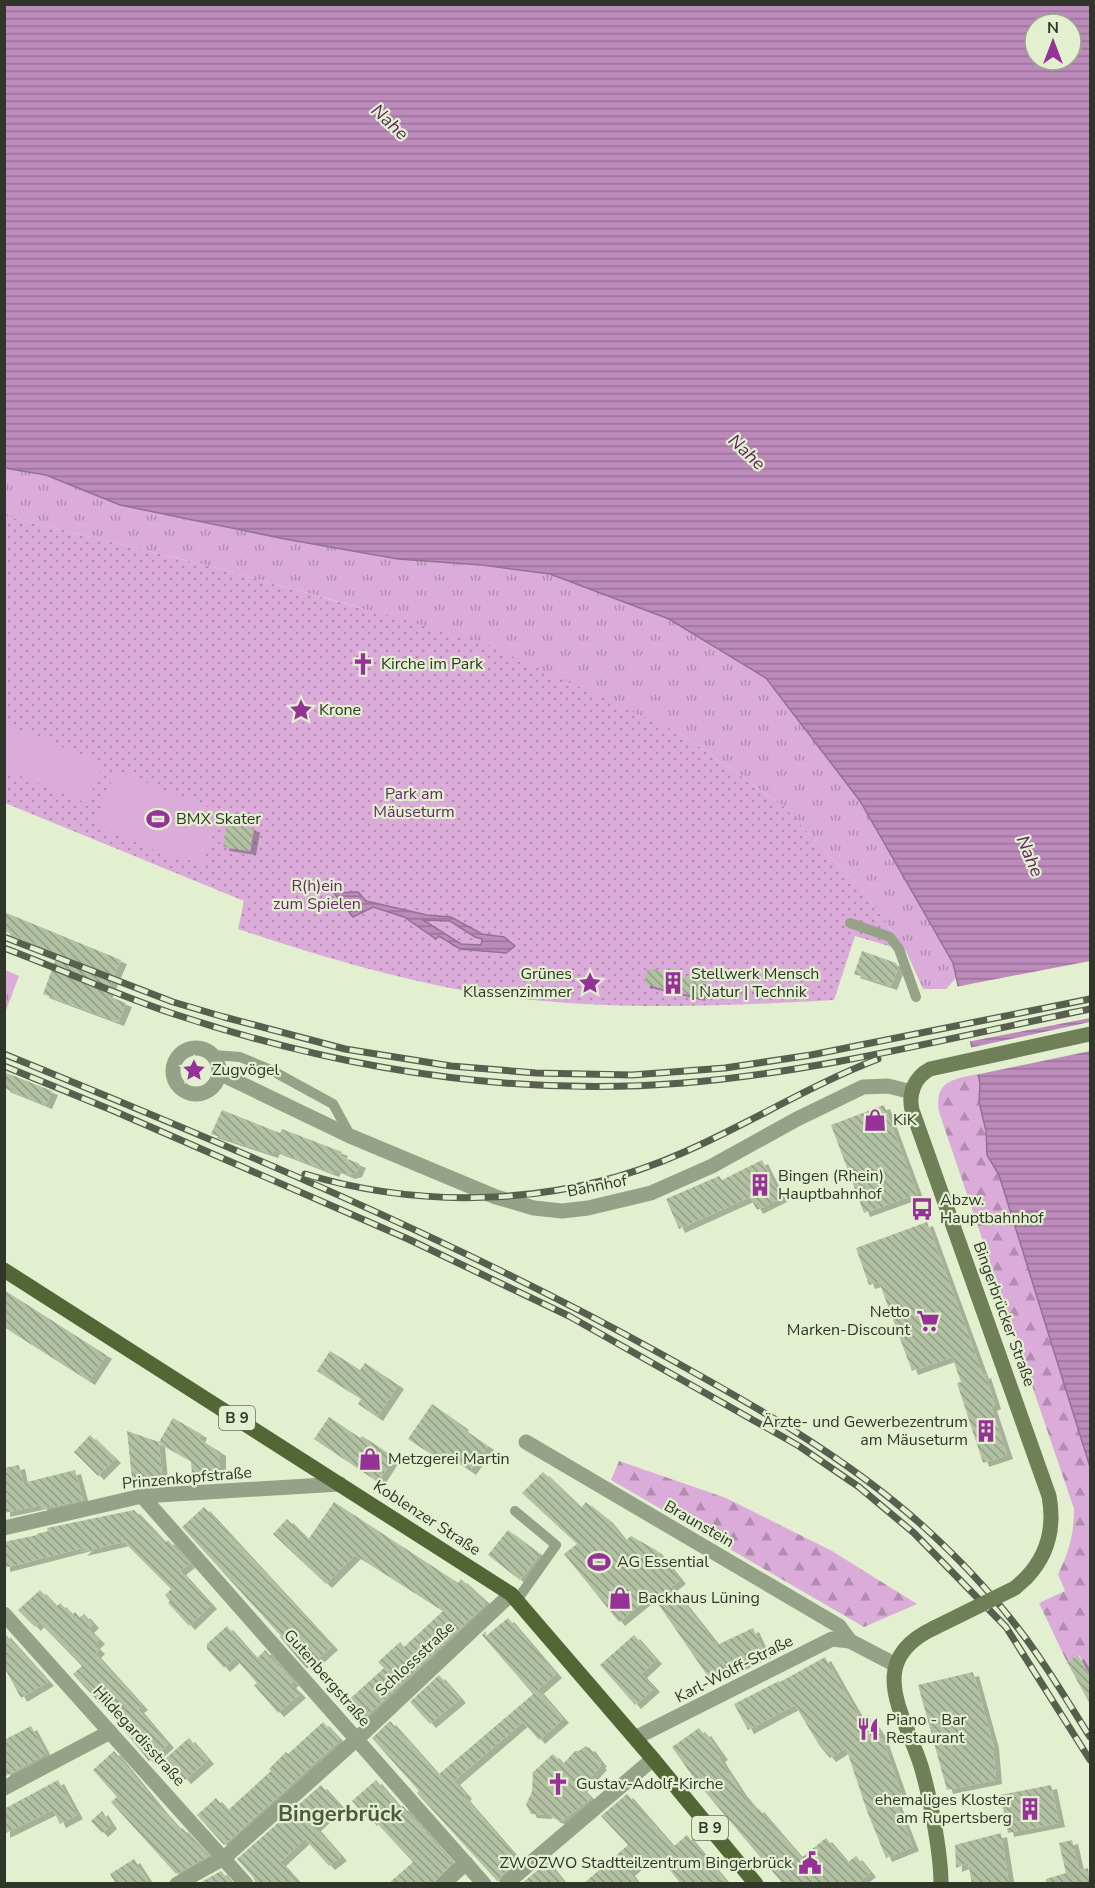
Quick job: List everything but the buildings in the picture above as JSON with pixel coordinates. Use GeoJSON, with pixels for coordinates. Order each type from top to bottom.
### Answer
{"type":"FeatureCollection","features":[{"type":"Feature","properties":{"kind":"main road"},"geometry":{"type":"LineString","coordinates":[[912,1092],[925,1071],[1090,1034]]}},
{"type":"Feature","properties":{"kind":"main road","name":"Bingerbrücker Straße"},"geometry":{"type":"LineString","coordinates":[[896,1665],[912,1641],[1015,1588],[1026,1578],[1037,1566],[1047,1545],[1052,1522],[1049,1496],[1039,1465],[912,1110],[912,1092]]}},
{"type":"Feature","properties":{"kind":"main road","name":"Koblenzer Straße"},"geometry":{"type":"LineString","coordinates":[[4,1270],[514,1597],[653,1759],[756,1884]]}},
{"type":"Feature","properties":{"kind":"main road"},"geometry":{"type":"LineString","coordinates":[[896,1665],[893,1689],[895,1701],[920,1765],[927,1790],[941,1884]]}},
{"type":"Feature","properties":{"kind":"street"},"geometry":{"type":"LineString","coordinates":[[200,1048],[213,1055],[218,1064],[219,1073],[212,1086],[199,1093],[184,1090],[174,1078],[174,1062],[184,1051],[200,1048]]}},
{"type":"Feature","properties":{"kind":"street","name":"Bahnhof"},"geometry":{"type":"LineString","coordinates":[[219,1073],[351,1136],[496,1197],[534,1208],[562,1211],[588,1208],[651,1193],[712,1166],[796,1119],[863,1087],[883,1085],[912,1092]]}},
{"type":"Feature","properties":{"kind":"street","name":"Braunstein"},"geometry":{"type":"LineString","coordinates":[[526,1442],[839,1626],[850,1641],[896,1665]]}},
{"type":"Feature","properties":{"kind":"street","name":"Prinzenkopfstraße"},"geometry":{"type":"LineString","coordinates":[[4,1528],[142,1496],[340,1484]]}},
{"type":"Feature","properties":{"kind":"street","name":"Gutenbergstraße"},"geometry":{"type":"LineString","coordinates":[[142,1496],[484,1884]]}},
{"type":"Feature","properties":{"kind":"street","name":"Schlossstraße"},"geometry":{"type":"LineString","coordinates":[[177,1884],[224,1858],[514,1597]]}},
{"type":"Feature","properties":{"kind":"street","name":"Hildegardisstraße"},"geometry":{"type":"LineString","coordinates":[[4,1614],[246,1884]]}},
{"type":"Feature","properties":{"kind":"street","name":"Karl-Wolff-Straße"},"geometry":{"type":"LineString","coordinates":[[635,1738],[832,1640],[850,1641]]}},
{"type":"Feature","properties":{"kind":"street"},"geometry":{"type":"LineString","coordinates":[[4,1788],[110,1732]]}},
{"type":"Feature","properties":{"kind":"street"},"geometry":{"type":"LineString","coordinates":[[507,1883],[653,1759]]}},
{"type":"Feature","properties":{"kind":"street"},"geometry":{"type":"LineString","coordinates":[[443,1884],[466,1863]]}},
{"type":"Feature","properties":{"kind":"lane"},"geometry":{"type":"LineString","coordinates":[[850,923],[890,937],[899,948],[916,997]]}},
{"type":"Feature","properties":{"kind":"lane"},"geometry":{"type":"LineString","coordinates":[[213,1055],[240,1057],[271,1070],[333,1104],[351,1136]]}},
{"type":"Feature","properties":{"kind":"lane"},"geometry":{"type":"LineString","coordinates":[[514,1511],[556,1545],[514,1597]]}},
{"type":"Feature","properties":{"kind":"green space"},"geometry":{"type":"Polygon","coordinates":[[[4,468],[46,475],[120,505],[285,539],[398,559],[482,565],[550,574],[669,619],[766,678],[860,801],[953,963],[956,978],[946,989],[923,989],[906,951],[865,893],[783,806],[681,734],[619,707],[358,607],[221,569],[5,516],[4,468]]]}},
{"type":"Feature","properties":{"kind":"green space","name":"Park am Mäuseturm"},"geometry":{"type":"Polygon","coordinates":[[[5,516],[221,569],[479,641],[681,734],[783,806],[865,893],[906,951],[855,936],[834,1000],[696,1006],[604,1005],[512,998],[408,979],[238,929],[244,901],[5,803],[5,516]]]}},
{"type":"Feature","properties":{"kind":"green space"},"geometry":{"type":"Polygon","coordinates":[[[4,724],[103,763],[87,803],[5,770],[4,724]]]}},
{"type":"Feature","properties":{"kind":"green space","name":"BMX Skater"},"geometry":{"type":"Polygon","coordinates":[[[116,770],[222,813],[202,863],[169,856],[95,825],[116,770]]]}},
{"type":"Feature","properties":{"kind":"green space"},"geometry":{"type":"Polygon","coordinates":[[[5,970],[19,976],[5,1013],[5,970]]]}},
{"type":"Feature","properties":{"kind":"green space"},"geometry":{"type":"Polygon","coordinates":[[[978,1074],[979,1102],[986,1131],[987,1155],[999,1175],[1090,1467],[1090,1676],[1079,1655],[1067,1662],[1039,1603],[1065,1591],[1058,1574],[1070,1543],[1074,1509],[939,1112],[939,1094],[947,1083],[978,1074]]]}},
{"type":"Feature","properties":{"kind":"green space"},"geometry":{"type":"Polygon","coordinates":[[[619,1461],[726,1498],[832,1551],[917,1604],[864,1627],[611,1480],[619,1461]]]}},
{"type":"Feature","properties":{"kind":"water","name":"Nahe"},"geometry":{"type":"Polygon","coordinates":[[[4,5],[1090,5],[1090,1467],[999,1175],[987,1155],[986,1131],[979,1102],[980,1083],[953,963],[860,801],[766,678],[669,619],[550,574],[482,565],[398,559],[285,539],[120,505],[46,475],[5,468],[4,5]]]}},
{"type":"Feature","properties":{"kind":"water"},"geometry":{"type":"Polygon","coordinates":[[[358,892],[366,901],[427,915],[451,917],[482,934],[504,937],[515,946],[506,953],[460,949],[439,936],[436,939],[404,917],[373,907],[353,917],[334,893],[358,892]],[[423,920],[461,944],[481,945],[482,939],[450,921],[423,920]]]}},
{"type":"Feature","properties":{"kind":"pier"},"geometry":{"type":"Polygon","coordinates":[[[1090,961],[1090,1018],[967,1042],[955,987],[1090,961]]]}},
{"type":"Feature","properties":{"kind":"pier"},"geometry":{"type":"Polygon","coordinates":[[[1090,1022],[1090,1051],[975,1075],[969,1048],[1090,1022]]]}},
{"type":"Feature","properties":{"kind":"railway"},"geometry":{"type":"LineString","coordinates":[[4,937],[173,1002],[345,1049],[451,1066],[536,1073],[632,1075],[725,1068],[811,1055],[1090,999]]}},
{"type":"Feature","properties":{"kind":"railway"},"geometry":{"type":"LineString","coordinates":[[4,948],[171,1013],[296,1049],[424,1074],[488,1082],[553,1086],[683,1083],[785,1071],[888,1052],[1090,1009]]}},
{"type":"Feature","properties":{"kind":"railway"},"geometry":{"type":"LineString","coordinates":[[4,1054],[255,1158],[420,1232],[661,1354],[797,1433],[863,1477],[894,1501],[971,1573],[1024,1636],[1090,1737]]}},
{"type":"Feature","properties":{"kind":"railway"},"geometry":{"type":"LineString","coordinates":[[305,1174],[352,1186],[399,1194],[447,1197],[496,1197],[544,1192],[591,1183],[637,1170],[682,1153],[878,1059]]}},
{"type":"Feature","properties":{"kind":"railway"},"geometry":{"type":"LineString","coordinates":[[4,1066],[114,1111],[408,1239],[569,1316],[799,1446],[859,1487],[914,1533],[1006,1627],[1090,1760]]}},
{"type":"Feature","properties":{"kind":"place","name":"Kirche im Park"},"geometry":{"type":"Point","coordinates":[363,664]}},
{"type":"Feature","properties":{"kind":"place","name":"Krone"},"geometry":{"type":"Point","coordinates":[301,710]}},
{"type":"Feature","properties":{"kind":"place","name":"BMX Skater"},"geometry":{"type":"Point","coordinates":[158,819]}},
{"type":"Feature","properties":{"kind":"place","name":"Grünes Klassenzimmer"},"geometry":{"type":"Point","coordinates":[590,983]}},
{"type":"Feature","properties":{"kind":"place","name":"Stellwerk Mensch | Natur | Technik"},"geometry":{"type":"Point","coordinates":[673,983]}},
{"type":"Feature","properties":{"kind":"place","name":"Zugvögel"},"geometry":{"type":"Point","coordinates":[194,1070]}},
{"type":"Feature","properties":{"kind":"place","name":"KiK"},"geometry":{"type":"Point","coordinates":[875,1120]}},
{"type":"Feature","properties":{"kind":"place","name":"Bingen (Rhein) Hauptbahnhof"},"geometry":{"type":"Point","coordinates":[760,1185]}},
{"type":"Feature","properties":{"kind":"place","name":"Abzw. Hauptbahnhof"},"geometry":{"type":"Point","coordinates":[922,1209]}},
{"type":"Feature","properties":{"kind":"place","name":"Netto Marken-Discount"},"geometry":{"type":"Point","coordinates":[928,1321]}},
{"type":"Feature","properties":{"kind":"place","name":"Ärzte- und Gewerbezentrum am Mäuseturm"},"geometry":{"type":"Point","coordinates":[986,1431]}},
{"type":"Feature","properties":{"kind":"place","name":"Metzgerei Martin"},"geometry":{"type":"Point","coordinates":[370,1459]}},
{"type":"Feature","properties":{"kind":"place","name":"AG Essential"},"geometry":{"type":"Point","coordinates":[599,1562]}},
{"type":"Feature","properties":{"kind":"place","name":"Backhaus Lüning"},"geometry":{"type":"Point","coordinates":[620,1598]}},
{"type":"Feature","properties":{"kind":"place","name":"Piano - Bar Restaurant"},"geometry":{"type":"Point","coordinates":[868,1729]}},
{"type":"Feature","properties":{"kind":"place","name":"Gustav-Adolf-Kirche"},"geometry":{"type":"Point","coordinates":[558,1784]}},
{"type":"Feature","properties":{"kind":"place","name":"ehemaliges Kloster am Rupertsberg"},"geometry":{"type":"Point","coordinates":[1030,1809]}},
{"type":"Feature","properties":{"kind":"place","name":"ZWOZWO Stadtteilzentrum Bingerbrück"},"geometry":{"type":"Point","coordinates":[810,1863]}},
{"type":"Feature","properties":{"kind":"district","name":"Bingerbrück"},"geometry":{"type":"Point","coordinates":[340,1814]}},
{"type":"Feature","properties":{"kind":"park label","name":"R(h)ein zum Spielen"},"geometry":{"type":"Point","coordinates":[317,895]}}]}
